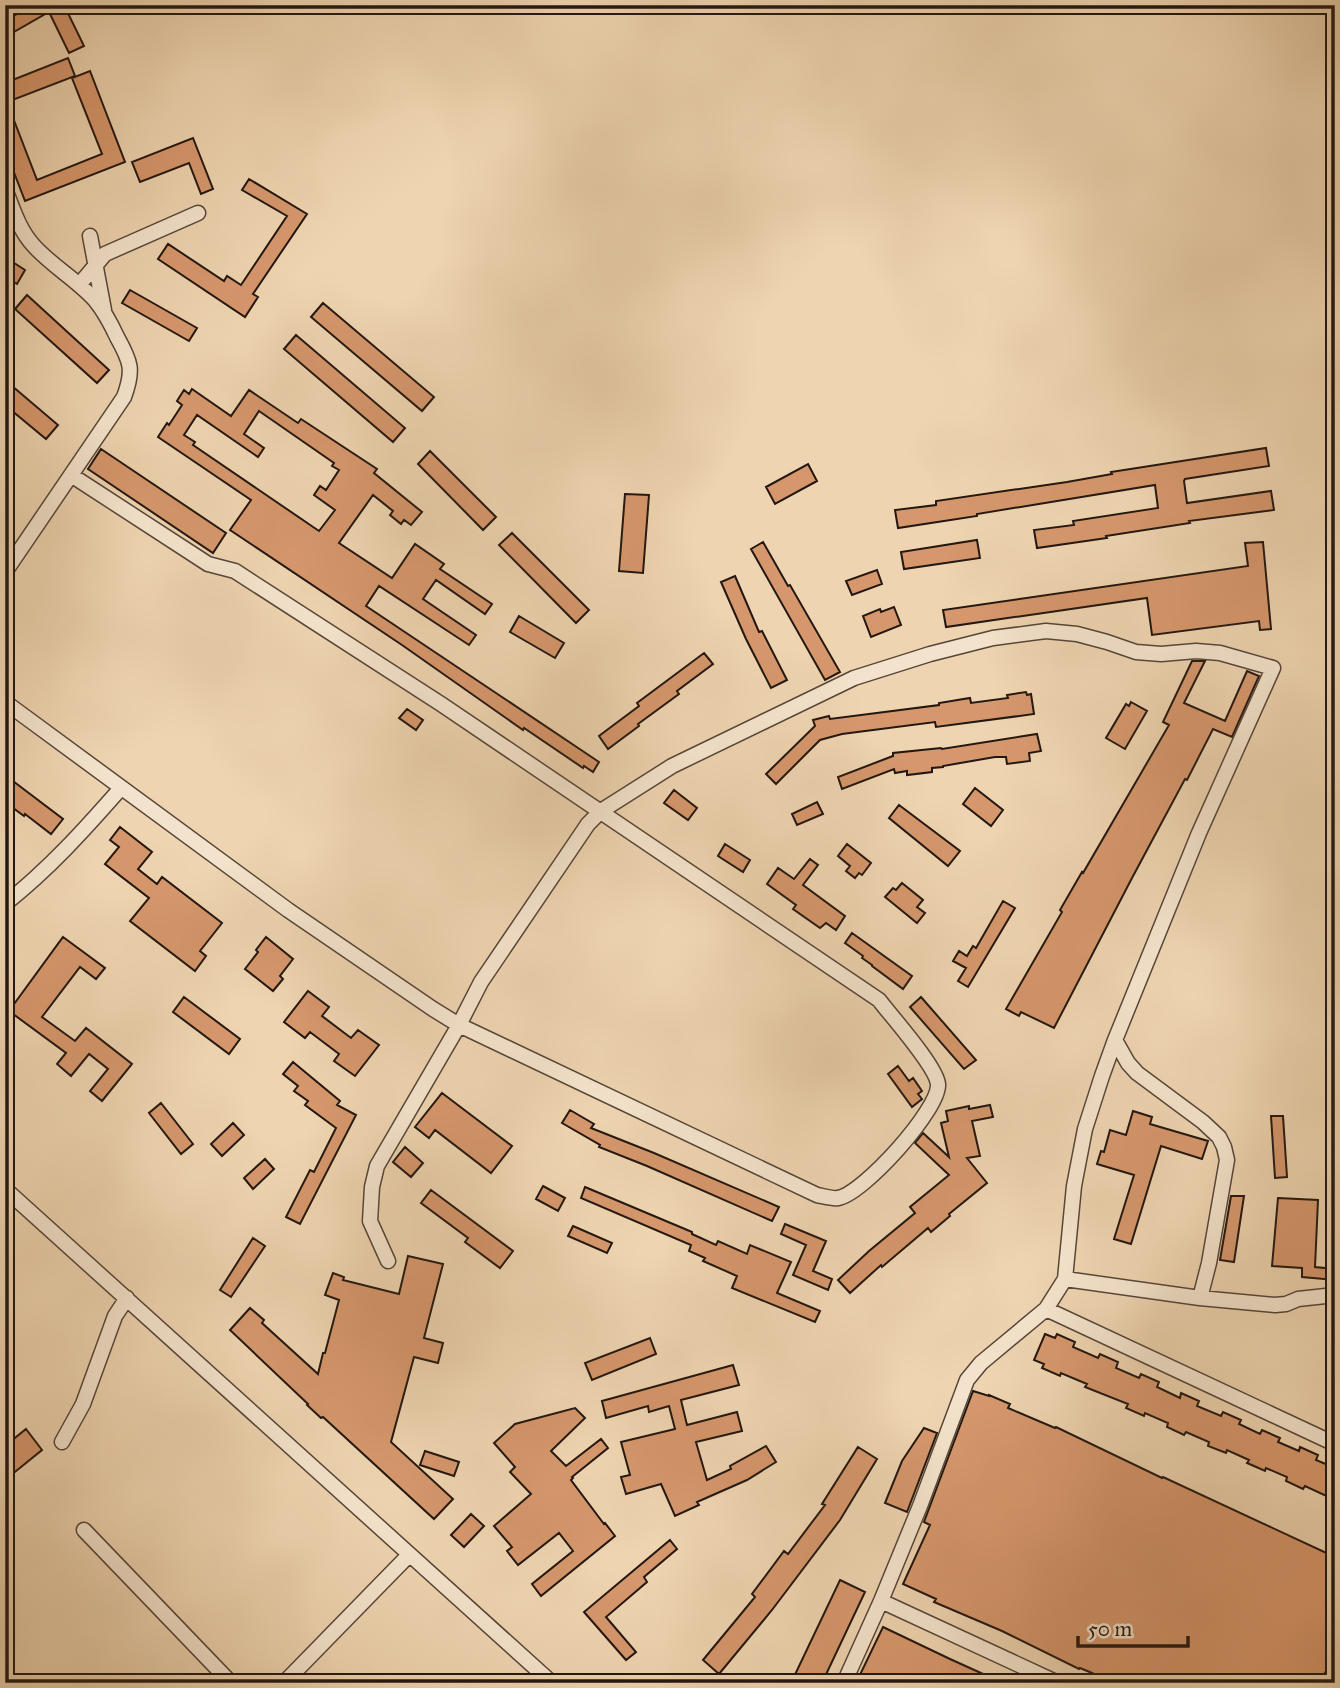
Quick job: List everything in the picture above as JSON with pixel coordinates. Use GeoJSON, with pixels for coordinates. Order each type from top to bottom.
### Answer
{"type":"FeatureCollection","features":[{"type":"Feature","properties":{"kind":"street"},"geometry":{"type":"LineString","coordinates":[[5,189],[22,230],[32,245],[79,285],[104,311],[128,356],[130,367],[130,382],[124,397],[5,572]]}},
{"type":"Feature","properties":{"kind":"street"},"geometry":{"type":"LineString","coordinates":[[79,285],[105,254],[198,214]]}},
{"type":"Feature","properties":{"kind":"street"},"geometry":{"type":"LineString","coordinates":[[90,236],[104,311]]}},
{"type":"Feature","properties":{"kind":"street"},"geometry":{"type":"LineString","coordinates":[[5,702],[288,910],[459,1025],[817,1195],[837,1199],[856,1190],[872,1177],[923,1120],[937,1094],[938,1082],[932,1068],[879,1000],[441,704],[235,571],[208,564],[71,475]]}},
{"type":"Feature","properties":{"kind":"street"},"geometry":{"type":"LineString","coordinates":[[388,1261],[370,1221],[372,1187],[377,1166],[481,982],[588,824],[601,811],[672,766],[854,678],[993,638],[1046,631],[1077,634],[1136,652],[1220,653],[1273,668],[1199,833],[1115,1040],[1085,1129],[1074,1186],[1065,1279],[1046,1309],[981,1363],[967,1380],[881,1601],[844,1683]]}},
{"type":"Feature","properties":{"kind":"street"},"geometry":{"type":"LineString","coordinates":[[6,902],[30,884],[83,832],[121,788]]}},
{"type":"Feature","properties":{"kind":"street"},"geometry":{"type":"LineString","coordinates":[[1115,1040],[1137,1073],[1203,1122],[1224,1147],[1227,1160],[1209,1263],[1200,1298]]}},
{"type":"Feature","properties":{"kind":"street"},"geometry":{"type":"LineString","coordinates":[[5,1189],[552,1683]]}},
{"type":"Feature","properties":{"kind":"street"},"geometry":{"type":"LineString","coordinates":[[1065,1279],[1200,1298],[1275,1305],[1335,1294]]}},
{"type":"Feature","properties":{"kind":"street"},"geometry":{"type":"LineString","coordinates":[[62,1442],[83,1404],[115,1316],[127,1298]]}},
{"type":"Feature","properties":{"kind":"street"},"geometry":{"type":"LineString","coordinates":[[1046,1309],[1335,1444]]}},
{"type":"Feature","properties":{"kind":"street"},"geometry":{"type":"LineString","coordinates":[[84,1530],[231,1683]]}},
{"type":"Feature","properties":{"kind":"street"},"geometry":{"type":"LineString","coordinates":[[285,1683],[410,1555]]}},
{"type":"Feature","properties":{"kind":"street"},"geometry":{"type":"LineString","coordinates":[[881,1601],[1058,1683]]}},
{"type":"Feature","properties":{"kind":"building"},"geometry":{"type":"Polygon","coordinates":[[[33,5],[64,5],[84,46],[69,53],[49,12],[5,37],[5,21],[33,5]]]}},
{"type":"Feature","properties":{"kind":"building"},"geometry":{"type":"Polygon","coordinates":[[[68,58],[75,76],[7,102],[37,180],[102,154],[72,78],[90,71],[125,162],[25,201],[5,149],[5,83],[68,58]]]}},
{"type":"Feature","properties":{"kind":"building"},"geometry":{"type":"Polygon","coordinates":[[[193,138],[213,189],[201,194],[189,163],[140,182],[132,162],[193,138]]]}},
{"type":"Feature","properties":{"kind":"building"},"geometry":{"type":"Polygon","coordinates":[[[249,179],[307,214],[253,294],[258,297],[245,317],[158,259],[168,244],[224,281],[227,276],[241,285],[287,216],[242,190],[249,179]]]}},
{"type":"Feature","properties":{"kind":"building"},"geometry":{"type":"Polygon","coordinates":[[[5,257],[25,270],[17,284],[5,277],[5,257]]]}},
{"type":"Feature","properties":{"kind":"building"},"geometry":{"type":"Polygon","coordinates":[[[130,290],[197,328],[189,341],[122,303],[130,290]]]}},
{"type":"Feature","properties":{"kind":"building"},"geometry":{"type":"Polygon","coordinates":[[[27,295],[109,370],[97,383],[15,309],[27,295]]]}},
{"type":"Feature","properties":{"kind":"building"},"geometry":{"type":"Polygon","coordinates":[[[323,303],[434,397],[422,411],[311,317],[323,303]]]}},
{"type":"Feature","properties":{"kind":"building"},"geometry":{"type":"Polygon","coordinates":[[[296,335],[405,428],[393,442],[284,349],[296,335]]]}},
{"type":"Feature","properties":{"kind":"building"},"geometry":{"type":"Polygon","coordinates":[[[5,380],[58,425],[46,439],[5,405],[5,380]]]}},
{"type":"Feature","properties":{"kind":"building"},"geometry":{"type":"Polygon","coordinates":[[[192,389],[231,416],[249,390],[298,423],[301,419],[377,469],[374,473],[422,512],[411,525],[404,520],[401,524],[390,515],[393,511],[373,495],[339,543],[392,578],[415,544],[444,564],[440,569],[492,604],[485,614],[436,580],[423,599],[476,635],[469,645],[379,586],[366,606],[599,762],[593,772],[524,728],[523,730],[230,530],[251,500],[158,437],[182,405],[177,401],[184,390],[189,394],[192,389]],[[259,411],[244,434],[264,448],[258,457],[197,415],[184,435],[195,442],[193,445],[319,531],[335,510],[314,495],[320,486],[326,490],[339,470],[332,466],[334,463],[259,411]]]}},
{"type":"Feature","properties":{"kind":"building"},"geometry":{"type":"Polygon","coordinates":[[[1266,448],[1269,466],[1184,481],[1187,503],[1271,491],[1274,510],[1189,521],[1190,523],[1106,536],[1107,538],[1037,548],[1034,530],[1158,508],[1155,485],[898,528],[895,510],[936,505],[936,501],[1266,448]]]}},
{"type":"Feature","properties":{"kind":"building"},"geometry":{"type":"Polygon","coordinates":[[[101,449],[226,533],[213,553],[88,469],[101,449]]]}},
{"type":"Feature","properties":{"kind":"building"},"geometry":{"type":"Polygon","coordinates":[[[430,451],[496,517],[483,530],[418,464],[430,451]]]}},
{"type":"Feature","properties":{"kind":"building"},"geometry":{"type":"Polygon","coordinates":[[[808,464],[817,481],[775,504],[766,487],[808,464]]]}},
{"type":"Feature","properties":{"kind":"building"},"geometry":{"type":"Polygon","coordinates":[[[625,494],[649,495],[643,573],[619,571],[625,494]]]}},
{"type":"Feature","properties":{"kind":"building"},"geometry":{"type":"Polygon","coordinates":[[[512,533],[589,610],[576,623],[499,545],[512,533]]]}},
{"type":"Feature","properties":{"kind":"building"},"geometry":{"type":"Polygon","coordinates":[[[977,540],[980,558],[904,569],[901,552],[977,540]]]}},
{"type":"Feature","properties":{"kind":"building"},"geometry":{"type":"Polygon","coordinates":[[[763,542],[840,672],[825,680],[751,549],[763,542]]]}},
{"type":"Feature","properties":{"kind":"building"},"geometry":{"type":"Polygon","coordinates":[[[1263,542],[1271,629],[1260,630],[1259,621],[1152,635],[1147,598],[946,627],[943,610],[1248,566],[1245,543],[1263,542]]]}},
{"type":"Feature","properties":{"kind":"building"},"geometry":{"type":"Polygon","coordinates":[[[877,570],[882,584],[852,595],[846,581],[877,570]]]}},
{"type":"Feature","properties":{"kind":"building"},"geometry":{"type":"Polygon","coordinates":[[[735,576],[759,632],[762,631],[787,680],[771,688],[721,582],[735,576]]]}},
{"type":"Feature","properties":{"kind":"building"},"geometry":{"type":"Polygon","coordinates":[[[894,607],[901,625],[871,637],[863,616],[894,607]]]}},
{"type":"Feature","properties":{"kind":"building"},"geometry":{"type":"Polygon","coordinates":[[[519,616],[564,643],[555,658],[510,632],[519,616]]]}},
{"type":"Feature","properties":{"kind":"building"},"geometry":{"type":"Polygon","coordinates":[[[704,653],[713,664],[608,749],[599,736],[639,706],[637,703],[704,653]]]}},
{"type":"Feature","properties":{"kind":"building"},"geometry":{"type":"Polygon","coordinates":[[[1192,661],[1205,661],[1184,703],[1225,721],[1247,671],[1259,676],[1232,737],[1213,729],[1054,1028],[1021,1012],[1019,1016],[1006,1009],[1062,912],[1060,910],[1169,725],[1163,722],[1192,661]]]}},
{"type":"Feature","properties":{"kind":"building"},"geometry":{"type":"Polygon","coordinates":[[[1026,692],[1027,695],[1031,694],[1034,714],[936,727],[935,722],[842,734],[820,740],[776,784],[766,774],[815,726],[813,720],[939,705],[970,698],[971,703],[1008,698],[1007,695],[1026,692]]]}},
{"type":"Feature","properties":{"kind":"building"},"geometry":{"type":"Polygon","coordinates":[[[1131,702],[1147,711],[1125,749],[1106,738],[1126,704],[1129,706],[1131,702]]]}},
{"type":"Feature","properties":{"kind":"building"},"geometry":{"type":"Polygon","coordinates":[[[407,709],[423,720],[416,730],[399,718],[407,709]]]}},
{"type":"Feature","properties":{"kind":"building"},"geometry":{"type":"Polygon","coordinates":[[[1037,734],[1041,751],[1029,753],[1030,761],[1007,764],[1006,757],[995,757],[907,775],[907,771],[895,773],[894,769],[842,789],[838,777],[893,756],[893,753],[942,749],[1037,734]]]}},
{"type":"Feature","properties":{"kind":"building"},"geometry":{"type":"Polygon","coordinates":[[[5,775],[63,819],[51,834],[5,802],[5,775]]]}},
{"type":"Feature","properties":{"kind":"building"},"geometry":{"type":"Polygon","coordinates":[[[975,788],[1003,810],[991,826],[963,804],[975,788]]]}},
{"type":"Feature","properties":{"kind":"building"},"geometry":{"type":"Polygon","coordinates":[[[674,790],[697,808],[688,820],[664,803],[674,790]]]}},
{"type":"Feature","properties":{"kind":"building"},"geometry":{"type":"Polygon","coordinates":[[[817,802],[823,814],[797,825],[792,814],[817,802]]]}},
{"type":"Feature","properties":{"kind":"building"},"geometry":{"type":"Polygon","coordinates":[[[899,805],[960,851],[948,866],[889,818],[899,805]]]}},
{"type":"Feature","properties":{"kind":"building"},"geometry":{"type":"Polygon","coordinates":[[[120,827],[152,852],[138,869],[157,884],[162,877],[222,923],[200,951],[206,956],[195,971],[130,921],[149,898],[105,864],[119,847],[110,840],[120,827]]]}},
{"type":"Feature","properties":{"kind":"building"},"geometry":{"type":"Polygon","coordinates":[[[725,844],[750,860],[743,872],[718,856],[725,844]]]}},
{"type":"Feature","properties":{"kind":"building"},"geometry":{"type":"Polygon","coordinates":[[[847,844],[871,863],[862,875],[859,873],[855,878],[846,871],[850,866],[838,856],[847,844]]]}},
{"type":"Feature","properties":{"kind":"building"},"geometry":{"type":"Polygon","coordinates":[[[810,859],[818,865],[803,885],[845,916],[836,930],[826,923],[820,928],[793,909],[796,905],[767,884],[778,868],[794,879],[810,859]]]}},
{"type":"Feature","properties":{"kind":"building"},"geometry":{"type":"Polygon","coordinates":[[[902,883],[923,900],[917,907],[925,913],[917,923],[885,897],[902,883]]]}},
{"type":"Feature","properties":{"kind":"building"},"geometry":{"type":"Polygon","coordinates":[[[1003,901],[1015,908],[968,987],[958,981],[966,968],[953,961],[959,951],[967,956],[973,946],[976,948],[1003,901]]]}},
{"type":"Feature","properties":{"kind":"building"},"geometry":{"type":"Polygon","coordinates":[[[852,933],[912,976],[903,989],[845,943],[852,933]]]}},
{"type":"Feature","properties":{"kind":"building"},"geometry":{"type":"Polygon","coordinates":[[[63,937],[105,968],[96,979],[80,967],[42,1017],[75,1041],[86,1028],[132,1064],[102,1101],[90,1091],[108,1069],[89,1054],[71,1076],[57,1064],[66,1053],[9,1011],[63,937]]]}},
{"type":"Feature","properties":{"kind":"building"},"geometry":{"type":"Polygon","coordinates":[[[266,937],[293,959],[280,976],[283,979],[273,991],[245,969],[266,937]]]}},
{"type":"Feature","properties":{"kind":"building"},"geometry":{"type":"Polygon","coordinates":[[[308,991],[329,1007],[322,1016],[351,1038],[358,1030],[379,1045],[355,1076],[334,1061],[339,1054],[310,1032],[305,1038],[284,1022],[308,991]]]}},
{"type":"Feature","properties":{"kind":"building"},"geometry":{"type":"Polygon","coordinates":[[[184,997],[240,1039],[229,1054],[173,1012],[184,997]]]}},
{"type":"Feature","properties":{"kind":"building"},"geometry":{"type":"Polygon","coordinates":[[[921,997],[976,1060],[964,1069],[910,1007],[921,997]]]}},
{"type":"Feature","properties":{"kind":"building"},"geometry":{"type":"Polygon","coordinates":[[[293,1062],[340,1101],[337,1105],[356,1115],[300,1224],[286,1217],[310,1170],[314,1172],[336,1128],[305,1105],[308,1101],[294,1091],[298,1086],[283,1074],[293,1062]]]}},
{"type":"Feature","properties":{"kind":"building"},"geometry":{"type":"Polygon","coordinates":[[[898,1066],[909,1081],[913,1078],[922,1091],[918,1094],[922,1099],[912,1107],[888,1074],[898,1066]]]}},
{"type":"Feature","properties":{"kind":"building"},"geometry":{"type":"Polygon","coordinates":[[[442,1093],[512,1146],[491,1173],[435,1130],[429,1138],[415,1127],[442,1093]]]}},
{"type":"Feature","properties":{"kind":"building"},"geometry":{"type":"Polygon","coordinates":[[[161,1103],[193,1144],[181,1154],[149,1113],[161,1103]]]}},
{"type":"Feature","properties":{"kind":"building"},"geometry":{"type":"Polygon","coordinates":[[[990,1105],[993,1117],[972,1121],[980,1156],[967,1158],[987,1183],[931,1232],[928,1228],[850,1293],[838,1280],[915,1213],[910,1207],[949,1175],[915,1143],[923,1133],[949,1157],[941,1123],[948,1121],[946,1111],[990,1105]]]}},
{"type":"Feature","properties":{"kind":"building"},"geometry":{"type":"Polygon","coordinates":[[[570,1110],[594,1124],[591,1128],[779,1207],[772,1221],[599,1147],[600,1145],[562,1123],[570,1110]]]}},
{"type":"Feature","properties":{"kind":"building"},"geometry":{"type":"Polygon","coordinates":[[[1133,1111],[1152,1117],[1150,1124],[1208,1141],[1202,1159],[1161,1146],[1131,1244],[1114,1239],[1134,1175],[1097,1164],[1101,1151],[1104,1152],[1110,1130],[1126,1135],[1133,1111]]]}},
{"type":"Feature","properties":{"kind":"building"},"geometry":{"type":"Polygon","coordinates":[[[1271,1116],[1283,1116],[1287,1177],[1275,1178],[1271,1116]]]}},
{"type":"Feature","properties":{"kind":"building"},"geometry":{"type":"Polygon","coordinates":[[[233,1123],[244,1135],[222,1156],[211,1144],[233,1123]]]}},
{"type":"Feature","properties":{"kind":"building"},"geometry":{"type":"Polygon","coordinates":[[[405,1147],[423,1163],[411,1177],[393,1162],[405,1147]]]}},
{"type":"Feature","properties":{"kind":"building"},"geometry":{"type":"Polygon","coordinates":[[[265,1159],[274,1169],[253,1189],[244,1178],[265,1159]]]}},
{"type":"Feature","properties":{"kind":"building"},"geometry":{"type":"Polygon","coordinates":[[[543,1186],[565,1198],[558,1211],[536,1199],[543,1186]]]}},
{"type":"Feature","properties":{"kind":"building"},"geometry":{"type":"Polygon","coordinates":[[[585,1187],[692,1232],[716,1245],[718,1241],[747,1254],[750,1245],[791,1262],[777,1293],[820,1311],[815,1322],[732,1288],[737,1276],[703,1261],[705,1258],[689,1251],[691,1245],[581,1198],[585,1187]]]}},
{"type":"Feature","properties":{"kind":"building"},"geometry":{"type":"Polygon","coordinates":[[[431,1190],[513,1251],[500,1268],[465,1242],[468,1238],[421,1203],[431,1190]]]}},
{"type":"Feature","properties":{"kind":"building"},"geometry":{"type":"Polygon","coordinates":[[[1231,1196],[1244,1196],[1234,1262],[1220,1260],[1231,1196]]]}},
{"type":"Feature","properties":{"kind":"building"},"geometry":{"type":"Polygon","coordinates":[[[1278,1198],[1318,1200],[1315,1267],[1335,1269],[1335,1280],[1302,1277],[1302,1268],[1272,1266],[1278,1198]]]}},
{"type":"Feature","properties":{"kind":"building"},"geometry":{"type":"Polygon","coordinates":[[[785,1224],[826,1241],[813,1271],[832,1279],[828,1290],[793,1275],[806,1245],[781,1234],[785,1224]]]}},
{"type":"Feature","properties":{"kind":"building"},"geometry":{"type":"Polygon","coordinates":[[[573,1226],[612,1243],[607,1253],[568,1236],[573,1226]]]}},
{"type":"Feature","properties":{"kind":"building"},"geometry":{"type":"Polygon","coordinates":[[[253,1238],[265,1246],[231,1297],[220,1290],[253,1238]]]}},
{"type":"Feature","properties":{"kind":"building"},"geometry":{"type":"Polygon","coordinates":[[[408,1256],[443,1264],[424,1338],[443,1343],[438,1363],[414,1357],[391,1442],[453,1499],[434,1519],[321,1418],[230,1330],[250,1308],[264,1320],[262,1323],[318,1374],[339,1300],[325,1295],[333,1273],[344,1277],[343,1280],[399,1294],[408,1256]]]}},
{"type":"Feature","properties":{"kind":"building"},"geometry":{"type":"Polygon","coordinates":[[[1045,1334],[1055,1338],[1057,1334],[1075,1342],[1073,1347],[1098,1358],[1100,1354],[1118,1362],[1116,1368],[1139,1378],[1141,1374],[1159,1382],[1157,1387],[1180,1398],[1181,1393],[1199,1401],[1197,1406],[1221,1416],[1223,1412],[1241,1420],[1239,1424],[1260,1434],[1262,1430],[1280,1438],[1278,1442],[1318,1455],[1316,1460],[1335,1468],[1335,1500],[1305,1486],[1303,1489],[1286,1481],[1287,1477],[1247,1463],[1249,1460],[1227,1450],[1226,1453],[1208,1446],[1209,1442],[1186,1432],[1184,1435],[1167,1427],[1168,1423],[1126,1408],[1128,1404],[1085,1387],[1087,1384],[1042,1368],[1044,1364],[1034,1360],[1045,1334]]]}},
{"type":"Feature","properties":{"kind":"building"},"geometry":{"type":"Polygon","coordinates":[[[650,1338],[656,1354],[592,1380],[585,1363],[650,1338]]]}},
{"type":"Feature","properties":{"kind":"building"},"geometry":{"type":"Polygon","coordinates":[[[733,1365],[739,1385],[681,1400],[687,1425],[737,1412],[742,1431],[696,1442],[707,1480],[731,1469],[730,1466],[766,1446],[776,1462],[747,1480],[697,1502],[699,1505],[675,1516],[661,1484],[626,1494],[621,1477],[630,1475],[621,1442],[675,1429],[669,1406],[649,1412],[648,1406],[606,1418],[602,1401],[733,1365]]]}},
{"type":"Feature","properties":{"kind":"building"},"geometry":{"type":"Polygon","coordinates":[[[973,1391],[1010,1404],[1008,1408],[1056,1427],[1335,1557],[1335,1653],[1320,1683],[1112,1683],[934,1602],[936,1599],[903,1584],[930,1525],[924,1522],[973,1391]]]}},
{"type":"Feature","properties":{"kind":"building"},"geometry":{"type":"Polygon","coordinates":[[[575,1408],[585,1418],[551,1451],[566,1466],[601,1439],[608,1448],[571,1480],[615,1536],[541,1596],[532,1584],[573,1551],[559,1533],[518,1565],[507,1551],[512,1547],[494,1526],[531,1494],[510,1472],[515,1467],[494,1443],[515,1424],[575,1408]]]}},
{"type":"Feature","properties":{"kind":"building"},"geometry":{"type":"Polygon","coordinates":[[[924,1428],[937,1433],[907,1512],[885,1503],[902,1461],[924,1428]]]}},
{"type":"Feature","properties":{"kind":"building"},"geometry":{"type":"Polygon","coordinates":[[[26,1429],[42,1450],[5,1480],[5,1446],[26,1429]]]}},
{"type":"Feature","properties":{"kind":"building"},"geometry":{"type":"Polygon","coordinates":[[[858,1447],[877,1459],[840,1520],[772,1610],[719,1674],[703,1660],[755,1597],[752,1594],[784,1551],[788,1554],[825,1505],[822,1504],[858,1447]]]}},
{"type":"Feature","properties":{"kind":"building"},"geometry":{"type":"Polygon","coordinates":[[[425,1451],[459,1462],[454,1476],[420,1465],[425,1451]]]}},
{"type":"Feature","properties":{"kind":"building"},"geometry":{"type":"Polygon","coordinates":[[[471,1514],[484,1526],[464,1547],[451,1535],[471,1514]]]}},
{"type":"Feature","properties":{"kind":"building"},"geometry":{"type":"Polygon","coordinates":[[[670,1540],[677,1549],[644,1577],[647,1582],[606,1617],[636,1652],[626,1660],[584,1612],[670,1540]]]}},
{"type":"Feature","properties":{"kind":"building"},"geometry":{"type":"Polygon","coordinates":[[[840,1580],[865,1592],[822,1683],[791,1683],[840,1580]]]}},
{"type":"Feature","properties":{"kind":"building"},"geometry":{"type":"Polygon","coordinates":[[[883,1627],[950,1659],[1003,1683],[856,1683],[883,1627]]]}}]}
